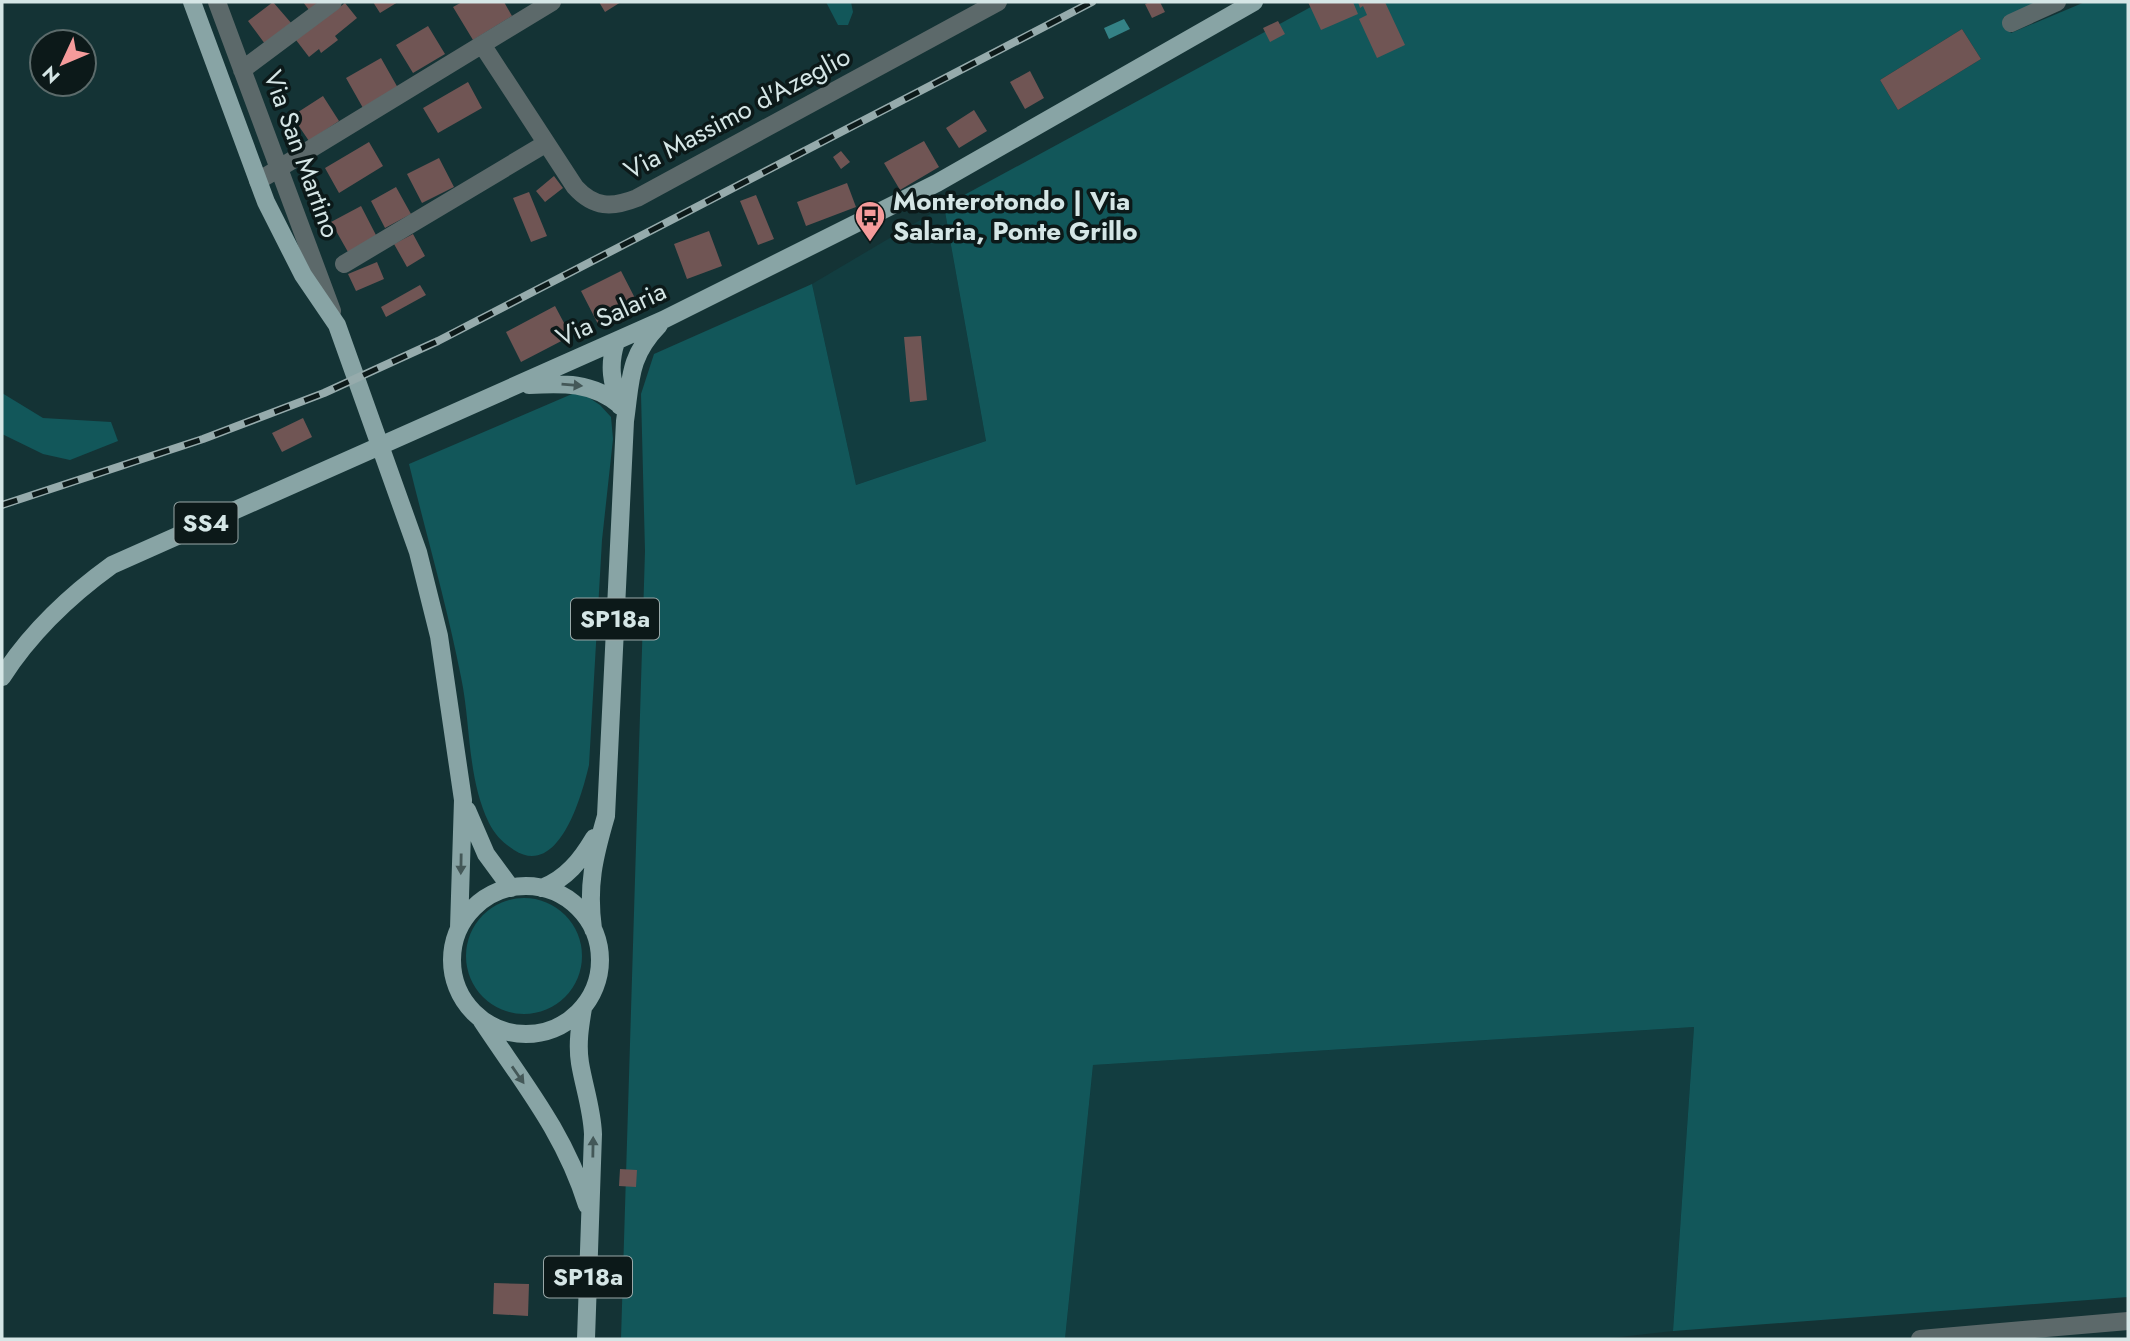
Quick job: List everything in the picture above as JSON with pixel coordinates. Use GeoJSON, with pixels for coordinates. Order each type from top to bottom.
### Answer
{"type":"FeatureCollection","features":[{"type":"Feature","properties":{"kind":"main road"},"geometry":{"type":"LineString","coordinates":[[192,2],[258,181],[294,259],[337,325],[421,564],[439,636],[463,800],[460,928],[453,952],[454,977],[464,1000],[480,1019],[500,1030],[523,1034],[545,1032],[566,1023],[583,1008],[594,990],[600,970],[599,949],[593,929],[580,910],[563,896],[542,888],[511,888],[490,896],[472,909],[460,928]]}},
{"type":"Feature","properties":{"kind":"main road","name":"Via Salaria"},"geometry":{"type":"LineString","coordinates":[[2,677],[58,609],[112,565],[663,320],[937,183],[1254,2]]}},
{"type":"Feature","properties":{"kind":"main road"},"geometry":{"type":"LineString","coordinates":[[623,413],[633,362],[644,342],[663,320]]}},
{"type":"Feature","properties":{"kind":"main road"},"geometry":{"type":"LineString","coordinates":[[615,342],[633,362]]}},
{"type":"Feature","properties":{"kind":"main road"},"geometry":{"type":"LineString","coordinates":[[615,342],[610,372],[623,413]]}},
{"type":"Feature","properties":{"kind":"main road"},"geometry":{"type":"LineString","coordinates":[[519,386],[582,386],[600,392],[623,413]]}},
{"type":"Feature","properties":{"kind":"main road","name":"SP18a"},"geometry":{"type":"LineString","coordinates":[[593,929],[590,880],[606,816],[623,413]]}},
{"type":"Feature","properties":{"kind":"main road"},"geometry":{"type":"LineString","coordinates":[[463,800],[486,854],[511,888]]}},
{"type":"Feature","properties":{"kind":"main road","name":"SP18a"},"geometry":{"type":"LineString","coordinates":[[542,888],[554,883],[574,867],[606,816]]}},
{"type":"Feature","properties":{"kind":"main road","name":"SP18a"},"geometry":{"type":"LineString","coordinates":[[583,1008],[579,1030],[579,1055],[593,1134],[586,1339]]}},
{"type":"Feature","properties":{"kind":"main road","name":"SP18a"},"geometry":{"type":"LineString","coordinates":[[480,1019],[557,1132],[570,1159],[590,1215]]}},
{"type":"Feature","properties":{"kind":"street","name":"Via San Martino"},"geometry":{"type":"LineString","coordinates":[[217,2],[337,325]]}},
{"type":"Feature","properties":{"kind":"street"},"geometry":{"type":"LineString","coordinates":[[242,70],[333,2]]}},
{"type":"Feature","properties":{"kind":"street"},"geometry":{"type":"LineString","coordinates":[[258,181],[552,2]]}},
{"type":"Feature","properties":{"kind":"street","name":"Via Massimo d'Azeglio"},"geometry":{"type":"LineString","coordinates":[[483,46],[569,179],[587,199],[604,205],[628,201],[998,2]]}},
{"type":"Feature","properties":{"kind":"street"},"geometry":{"type":"LineString","coordinates":[[2011,23],[2057,2]]}},
{"type":"Feature","properties":{"kind":"street"},"geometry":{"type":"LineString","coordinates":[[344,264],[545,144]]}},
{"type":"Feature","properties":{"kind":"street"},"geometry":{"type":"LineString","coordinates":[[1920,1339],[2128,1321]]}},
{"type":"Feature","properties":{"kind":"shaded area"},"geometry":{"type":"Polygon","coordinates":[[[826,2],[851,2],[853,12],[848,25],[838,25],[826,2]]]}},
{"type":"Feature","properties":{"kind":"shaded area"},"geometry":{"type":"Polygon","coordinates":[[[1320,2],[2037,2],[2003,18],[2011,33],[2085,2],[2128,2],[2128,1297],[1673,1331],[1694,1027],[1093,1065],[1065,1339],[621,1339],[645,551],[641,394],[654,354],[812,284],[856,485],[986,441],[944,206],[1320,2]],[[1962,29],[1880,80],[1898,110],[1981,59],[1962,29]]]}},
{"type":"Feature","properties":{"kind":"shaded area"},"geometry":{"type":"Polygon","coordinates":[[[1124,19],[1130,29],[1109,39],[1104,28],[1124,19]]]}},
{"type":"Feature","properties":{"kind":"shaded area"},"geometry":{"type":"Polygon","coordinates":[[[944,206],[986,441],[856,485],[812,284],[944,206]]]}},
{"type":"Feature","properties":{"kind":"shaded area"},"geometry":{"type":"Polygon","coordinates":[[[579,391],[600,405],[611,417],[613,439],[602,540],[589,765],[581,795],[566,830],[556,844],[544,853],[530,856],[506,845],[491,827],[482,806],[473,769],[464,695],[455,650],[409,464],[579,391]]]}},
{"type":"Feature","properties":{"kind":"shaded area"},"geometry":{"type":"Polygon","coordinates":[[[2,393],[43,418],[111,422],[118,441],[70,460],[43,454],[2,434],[2,393]]]}},
{"type":"Feature","properties":{"kind":"shaded area"},"geometry":{"type":"Polygon","coordinates":[[[524,898],[546,902],[565,915],[578,934],[582,956],[578,978],[565,997],[546,1010],[524,1014],[502,1010],[483,997],[470,978],[466,956],[470,934],[483,915],[502,902],[524,898]]]}},
{"type":"Feature","properties":{"kind":"shaded area"},"geometry":{"type":"Polygon","coordinates":[[[1694,1027],[1673,1331],[1602,1339],[1065,1339],[1093,1065],[1694,1027]]]}},
{"type":"Feature","properties":{"kind":"building"},"geometry":{"type":"Polygon","coordinates":[[[273,2],[292,24],[265,44],[248,21],[273,2]]]}},
{"type":"Feature","properties":{"kind":"building"},"geometry":{"type":"Polygon","coordinates":[[[303,2],[318,2],[309,10],[303,2]]]}},
{"type":"Feature","properties":{"kind":"building"},"geometry":{"type":"Polygon","coordinates":[[[373,2],[398,2],[380,13],[373,2]]]}},
{"type":"Feature","properties":{"kind":"building"},"geometry":{"type":"Polygon","coordinates":[[[462,2],[504,2],[512,16],[473,40],[453,7],[462,2]]]}},
{"type":"Feature","properties":{"kind":"building"},"geometry":{"type":"Polygon","coordinates":[[[599,2],[621,2],[605,12],[599,2]]]}},
{"type":"Feature","properties":{"kind":"building"},"geometry":{"type":"Polygon","coordinates":[[[1160,2],[1165,12],[1152,18],[1145,4],[1160,2]]]}},
{"type":"Feature","properties":{"kind":"building"},"geometry":{"type":"Polygon","coordinates":[[[1308,2],[1353,2],[1358,14],[1321,30],[1308,2]]]}},
{"type":"Feature","properties":{"kind":"building"},"geometry":{"type":"Polygon","coordinates":[[[1358,2],[1385,2],[1405,45],[1377,58],[1359,19],[1367,15],[1358,2]]]}},
{"type":"Feature","properties":{"kind":"building"},"geometry":{"type":"Polygon","coordinates":[[[345,3],[357,18],[335,36],[338,40],[321,53],[319,49],[309,57],[296,40],[345,3]]]}},
{"type":"Feature","properties":{"kind":"building"},"geometry":{"type":"Polygon","coordinates":[[[1278,21],[1285,34],[1270,42],[1263,28],[1278,21]]]}},
{"type":"Feature","properties":{"kind":"building"},"geometry":{"type":"Polygon","coordinates":[[[428,26],[445,54],[413,73],[396,45],[428,26]]]}},
{"type":"Feature","properties":{"kind":"building"},"geometry":{"type":"Polygon","coordinates":[[[1962,29],[1981,59],[1898,110],[1880,80],[1962,29]]]}},
{"type":"Feature","properties":{"kind":"building"},"geometry":{"type":"Polygon","coordinates":[[[381,58],[398,88],[363,108],[346,78],[381,58]]]}},
{"type":"Feature","properties":{"kind":"building"},"geometry":{"type":"Polygon","coordinates":[[[1030,71],[1044,98],[1025,109],[1010,82],[1030,71]]]}},
{"type":"Feature","properties":{"kind":"building"},"geometry":{"type":"Polygon","coordinates":[[[468,82],[482,108],[438,133],[423,108],[468,82]]]}},
{"type":"Feature","properties":{"kind":"building"},"geometry":{"type":"Polygon","coordinates":[[[323,96],[339,121],[309,141],[292,116],[323,96]]]}},
{"type":"Feature","properties":{"kind":"building"},"geometry":{"type":"Polygon","coordinates":[[[974,110],[987,131],[959,148],[946,128],[974,110]]]}},
{"type":"Feature","properties":{"kind":"building"},"geometry":{"type":"Polygon","coordinates":[[[924,141],[939,167],[900,190],[884,163],[924,141]]]}},
{"type":"Feature","properties":{"kind":"building"},"geometry":{"type":"Polygon","coordinates":[[[369,142],[383,166],[339,193],[325,168],[369,142]]]}},
{"type":"Feature","properties":{"kind":"building"},"geometry":{"type":"Polygon","coordinates":[[[841,151],[850,162],[841,169],[833,157],[841,151]]]}},
{"type":"Feature","properties":{"kind":"building"},"geometry":{"type":"Polygon","coordinates":[[[439,158],[454,187],[422,203],[407,174],[439,158]]]}},
{"type":"Feature","properties":{"kind":"building"},"geometry":{"type":"Polygon","coordinates":[[[554,176],[563,188],[545,202],[536,191],[554,176]]]}},
{"type":"Feature","properties":{"kind":"building"},"geometry":{"type":"Polygon","coordinates":[[[847,183],[856,207],[806,226],[797,202],[847,183]]]}},
{"type":"Feature","properties":{"kind":"building"},"geometry":{"type":"Polygon","coordinates":[[[396,187],[411,214],[385,228],[371,201],[396,187]]]}},
{"type":"Feature","properties":{"kind":"building"},"geometry":{"type":"Polygon","coordinates":[[[529,192],[547,236],[531,242],[513,198],[529,192]]]}},
{"type":"Feature","properties":{"kind":"building"},"geometry":{"type":"Polygon","coordinates":[[[756,195],[774,239],[758,245],[740,201],[756,195]]]}},
{"type":"Feature","properties":{"kind":"building"},"geometry":{"type":"Polygon","coordinates":[[[361,206],[377,237],[348,252],[331,222],[361,206]]]}},
{"type":"Feature","properties":{"kind":"building"},"geometry":{"type":"Polygon","coordinates":[[[709,231],[722,266],[687,279],[674,244],[709,231]]]}},
{"type":"Feature","properties":{"kind":"building"},"geometry":{"type":"Polygon","coordinates":[[[413,234],[425,256],[407,267],[394,244],[413,234]]]}},
{"type":"Feature","properties":{"kind":"building"},"geometry":{"type":"Polygon","coordinates":[[[377,262],[384,279],[356,291],[348,274],[377,262]]]}},
{"type":"Feature","properties":{"kind":"building"},"geometry":{"type":"Polygon","coordinates":[[[621,271],[638,304],[598,324],[581,291],[621,271]]]}},
{"type":"Feature","properties":{"kind":"building"},"geometry":{"type":"Polygon","coordinates":[[[420,285],[426,295],[386,317],[381,307],[420,285]]]}},
{"type":"Feature","properties":{"kind":"building"},"geometry":{"type":"Polygon","coordinates":[[[555,306],[571,336],[521,362],[506,332],[555,306]]]}},
{"type":"Feature","properties":{"kind":"building"},"geometry":{"type":"Polygon","coordinates":[[[921,336],[927,400],[910,402],[904,337],[921,336]]]}},
{"type":"Feature","properties":{"kind":"building"},"geometry":{"type":"Polygon","coordinates":[[[303,418],[312,437],[282,452],[272,433],[303,418]]]}},
{"type":"Feature","properties":{"kind":"building"},"geometry":{"type":"Polygon","coordinates":[[[620,1169],[637,1170],[636,1187],[619,1186],[620,1169]]]}},
{"type":"Feature","properties":{"kind":"building"},"geometry":{"type":"Polygon","coordinates":[[[494,1283],[529,1284],[528,1316],[493,1314],[494,1283]]]}},
{"type":"Feature","properties":{"kind":"railway"},"geometry":{"type":"LineString","coordinates":[[2,505],[203,439],[324,393],[438,341],[1092,2]]}},
{"type":"Feature","properties":{"kind":"place","name":"Monterotondo | Via Salaria, Ponte Grillo"},"geometry":{"type":"Point","coordinates":[870,243]}}]}
